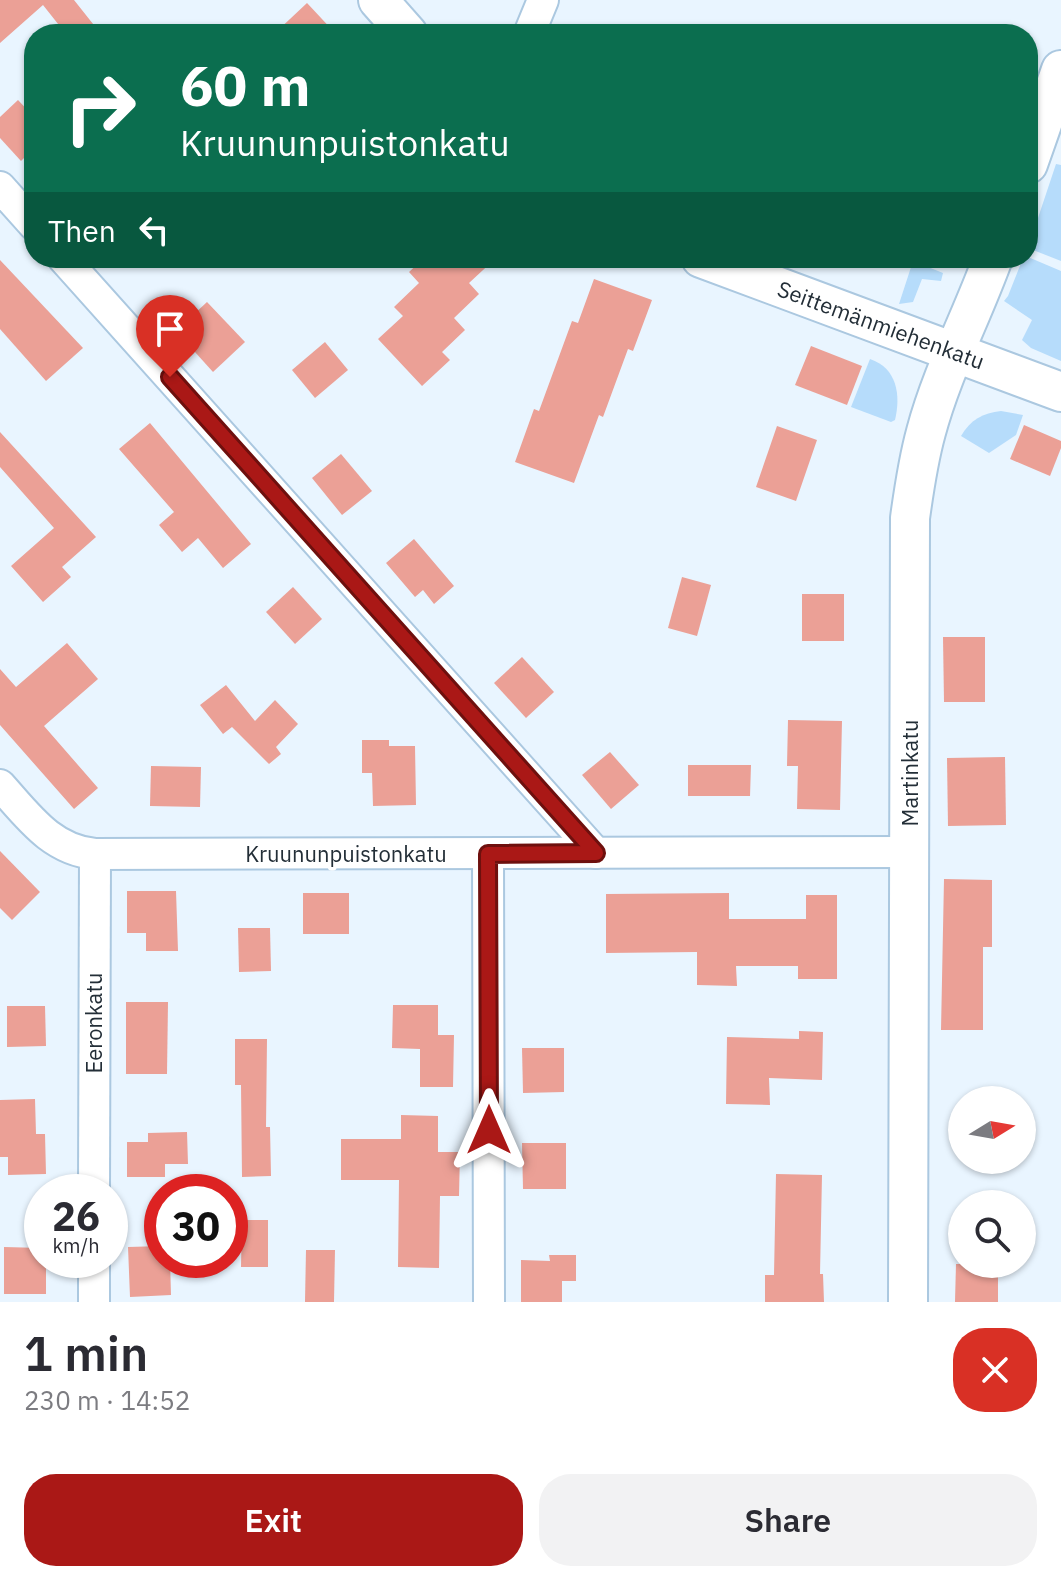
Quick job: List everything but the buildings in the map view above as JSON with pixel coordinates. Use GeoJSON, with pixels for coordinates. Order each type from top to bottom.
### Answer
{"type":"FeatureCollection","features":[{"type":"Feature","properties":{"kind":"street"},"geometry":{"type":"LineString","coordinates":[[378,0],[399,24]]}},
{"type":"Feature","properties":{"kind":"street"},"geometry":{"type":"LineString","coordinates":[[533,24],[543,0]]}},
{"type":"Feature","properties":{"kind":"street"},"geometry":{"type":"LineString","coordinates":[[1038,136],[1061,70]]}},
{"type":"Feature","properties":{"kind":"street"},"geometry":{"type":"LineString","coordinates":[[0,187],[24,214]]}},
{"type":"Feature","properties":{"kind":"street"},"geometry":{"type":"LineString","coordinates":[[72,268],[596,853]]}},
{"type":"Feature","properties":{"kind":"street","name":"Seittemänmiehenkatu"},"geometry":{"type":"LineString","coordinates":[[728,268],[1061,392]]}},
{"type":"Feature","properties":{"kind":"street","name":"Martinkatu"},"geometry":{"type":"LineString","coordinates":[[908,1302],[910,518],[914,482],[926,433],[989,268]]}},
{"type":"Feature","properties":{"kind":"street","name":"Kruununpuistonkatu"},"geometry":{"type":"LineString","coordinates":[[0,785],[30,819],[57,843],[76,852],[95,854],[911,852]]}},
{"type":"Feature","properties":{"kind":"street","name":"Eeronkatu"},"geometry":{"type":"LineString","coordinates":[[94,1174],[95,854]]}},
{"type":"Feature","properties":{"kind":"street"},"geometry":{"type":"LineString","coordinates":[[488,854],[489,1302]]}},
{"type":"Feature","properties":{"kind":"street"},"geometry":{"type":"LineString","coordinates":[[94,1278],[94,1302]]}},
{"type":"Feature","properties":{"kind":"shaded area"},"geometry":{"type":"Polygon","coordinates":[[[1056,164],[1061,165],[1061,261],[1038,252],[1038,218],[1056,164]]]}},
{"type":"Feature","properties":{"kind":"shaded area"},"geometry":{"type":"Polygon","coordinates":[[[1038,261],[1061,271],[1061,361],[1031,348],[1022,340],[1032,320],[1004,301],[1019,268],[1038,268],[1038,261]]]}},
{"type":"Feature","properties":{"kind":"shaded area"},"geometry":{"type":"Polygon","coordinates":[[[911,268],[930,268],[943,273],[941,281],[922,279],[913,302],[899,304],[911,268]]]}},
{"type":"Feature","properties":{"kind":"shaded area"},"geometry":{"type":"Polygon","coordinates":[[[870,359],[886,369],[895,384],[897,411],[895,420],[891,422],[851,407],[870,359]]]}},
{"type":"Feature","properties":{"kind":"shaded area"},"geometry":{"type":"Polygon","coordinates":[[[1001,411],[1023,415],[1016,435],[989,453],[961,436],[978,418],[1001,411]]]}},
{"type":"Feature","properties":{"kind":"route"},"geometry":{"type":"LineString","coordinates":[[170,377],[596,853],[488,854],[489,1130]]}}]}
